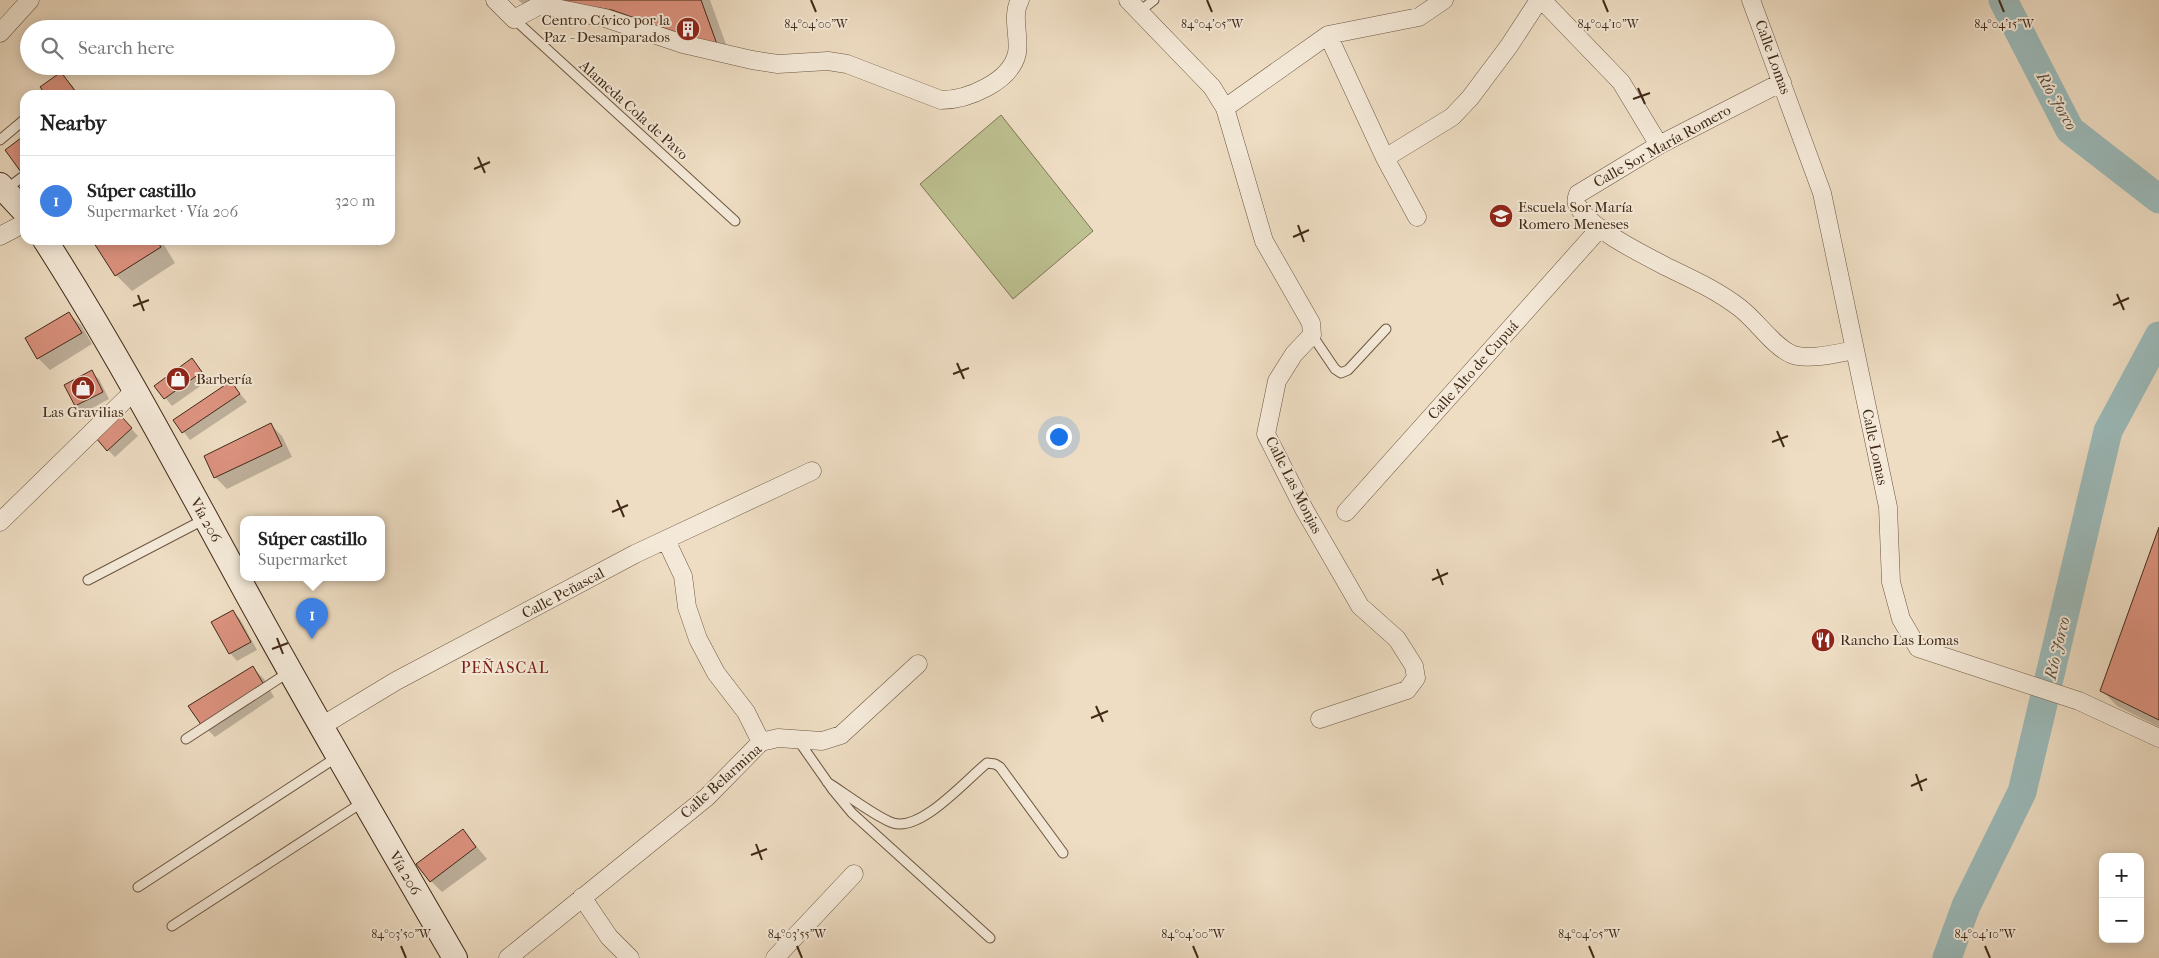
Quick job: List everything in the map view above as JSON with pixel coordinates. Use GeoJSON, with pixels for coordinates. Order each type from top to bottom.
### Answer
{"type":"FeatureCollection","features":[{"type":"Feature","properties":{"kind":"main road"},"geometry":{"type":"LineString","coordinates":[[2,188],[20,208]]}},
{"type":"Feature","properties":{"kind":"main road","name":"Vía 206"},"geometry":{"type":"LineString","coordinates":[[48,245],[135,390],[289,672],[454,958]]}},
{"type":"Feature","properties":{"kind":"street"},"geometry":{"type":"LineString","coordinates":[[0,33],[30,0]]}},
{"type":"Feature","properties":{"kind":"street"},"geometry":{"type":"LineString","coordinates":[[495,0],[514,19],[540,4],[605,18],[683,44],[752,60],[778,64],[828,61],[847,64],[941,100],[970,96],[1012,69],[1017,52],[1016,27],[1020,0]]}},
{"type":"Feature","properties":{"kind":"street"},"geometry":{"type":"LineString","coordinates":[[1225,108],[1328,36],[1419,16],[1444,0]]}},
{"type":"Feature","properties":{"kind":"street"},"geometry":{"type":"LineString","coordinates":[[1385,158],[1452,117],[1470,98],[1540,0],[1621,82],[1659,145]]}},
{"type":"Feature","properties":{"kind":"street","name":"Calle Lomas"},"geometry":{"type":"LineString","coordinates":[[1752,0],[1822,193],[1888,506],[1891,582],[1901,619],[1918,648],[2079,701],[2159,738]]}},
{"type":"Feature","properties":{"kind":"street"},"geometry":{"type":"LineString","coordinates":[[1134,5],[1212,87],[1225,108],[1264,241],[1311,323],[1312,335]]}},
{"type":"Feature","properties":{"kind":"street"},"geometry":{"type":"LineString","coordinates":[[1328,36],[1385,158],[1417,217]]}},
{"type":"Feature","properties":{"kind":"street","name":"Calle Sor María Romero"},"geometry":{"type":"LineString","coordinates":[[1782,82],[1659,145],[1578,194],[1576,202],[1579,209],[1600,228],[1651,258],[1707,286],[1741,308],[1772,339],[1792,354],[1815,356],[1855,350]]}},
{"type":"Feature","properties":{"kind":"street"},"geometry":{"type":"LineString","coordinates":[[0,236],[20,217]]}},
{"type":"Feature","properties":{"kind":"street","name":"Calle Alto de Cupuá"},"geometry":{"type":"LineString","coordinates":[[1346,512],[1600,228]]}},
{"type":"Feature","properties":{"kind":"street","name":"Calle Las Monjas"},"geometry":{"type":"LineString","coordinates":[[1312,335],[1294,354],[1277,380],[1266,434],[1304,509],[1360,606],[1397,639],[1414,666],[1416,678],[1407,690],[1320,719]]}},
{"type":"Feature","properties":{"kind":"street"},"geometry":{"type":"LineString","coordinates":[[0,522],[135,390]]}},
{"type":"Feature","properties":{"kind":"street","name":"Calle Peñascal"},"geometry":{"type":"LineString","coordinates":[[320,727],[404,676],[666,540],[812,471]]}},
{"type":"Feature","properties":{"kind":"street"},"geometry":{"type":"LineString","coordinates":[[666,540],[683,576],[687,606],[698,639],[716,673],[746,712],[761,742]]}},
{"type":"Feature","properties":{"kind":"street","name":"Calle Belarmina"},"geometry":{"type":"LineString","coordinates":[[508,958],[707,797],[761,742],[778,738],[822,741],[841,735],[918,664]]}},
{"type":"Feature","properties":{"kind":"street"},"geometry":{"type":"LineString","coordinates":[[775,958],[854,874]]}},
{"type":"Feature","properties":{"kind":"street"},"geometry":{"type":"LineString","coordinates":[[582,897],[609,937],[630,958]]}},
{"type":"Feature","properties":{"kind":"lane"},"geometry":{"type":"LineString","coordinates":[[1134,5],[1154,0]]}},
{"type":"Feature","properties":{"kind":"lane","name":"Alameda Cola de Pavo"},"geometry":{"type":"LineString","coordinates":[[514,19],[735,221]]}},
{"type":"Feature","properties":{"kind":"lane"},"geometry":{"type":"LineString","coordinates":[[0,140],[20,124]]}},
{"type":"Feature","properties":{"kind":"lane"},"geometry":{"type":"LineString","coordinates":[[2,188],[20,178]]}},
{"type":"Feature","properties":{"kind":"lane"},"geometry":{"type":"LineString","coordinates":[[1312,335],[1334,369],[1341,372],[1348,370],[1386,329]]}},
{"type":"Feature","properties":{"kind":"lane"},"geometry":{"type":"LineString","coordinates":[[88,580],[205,518]]}},
{"type":"Feature","properties":{"kind":"lane"},"geometry":{"type":"LineString","coordinates":[[186,739],[289,672]]}},
{"type":"Feature","properties":{"kind":"lane"},"geometry":{"type":"LineString","coordinates":[[798,740],[827,782],[852,813],[990,938]]}},
{"type":"Feature","properties":{"kind":"lane"},"geometry":{"type":"LineString","coordinates":[[138,887],[337,756]]}},
{"type":"Feature","properties":{"kind":"lane"},"geometry":{"type":"LineString","coordinates":[[827,782],[892,822],[906,824],[927,815],[987,763],[995,764],[1000,767],[1062,853]]}},
{"type":"Feature","properties":{"kind":"lane"},"geometry":{"type":"LineString","coordinates":[[172,926],[364,802]]}},
{"type":"Feature","properties":{"kind":"green space"},"geometry":{"type":"Polygon","coordinates":[[[1001,115],[1093,231],[1013,299],[920,184],[1001,115]]]}},
{"type":"Feature","properties":{"kind":"building","name":"Centro Cívico por la Paz - Desamparados"},"geometry":{"type":"Polygon","coordinates":[[[546,0],[701,0],[718,47],[612,10],[546,0]]]}},
{"type":"Feature","properties":{"kind":"building"},"geometry":{"type":"Polygon","coordinates":[[[57,75],[63,75],[74,90],[42,90],[40,87],[57,75]]]}},
{"type":"Feature","properties":{"kind":"building"},"geometry":{"type":"Polygon","coordinates":[[[20,139],[20,171],[5,150],[20,139]]]}},
{"type":"Feature","properties":{"kind":"building"},"geometry":{"type":"Polygon","coordinates":[[[95,245],[160,245],[161,247],[115,276],[95,245]]]}},
{"type":"Feature","properties":{"kind":"building"},"geometry":{"type":"Polygon","coordinates":[[[69,312],[82,333],[37,359],[25,338],[69,312]]]}},
{"type":"Feature","properties":{"kind":"building","name":"Barbería"},"geometry":{"type":"Polygon","coordinates":[[[192,358],[202,372],[164,399],[154,386],[192,358]]]}},
{"type":"Feature","properties":{"kind":"building","name":"Las Gravilias"},"geometry":{"type":"Polygon","coordinates":[[[92,370],[103,392],[75,406],[64,385],[92,370]]]}},
{"type":"Feature","properties":{"kind":"building"},"geometry":{"type":"Polygon","coordinates":[[[231,381],[240,394],[182,433],[173,420],[231,381]]]}},
{"type":"Feature","properties":{"kind":"building"},"geometry":{"type":"Polygon","coordinates":[[[121,416],[132,428],[107,451],[96,438],[121,416]]]}},
{"type":"Feature","properties":{"kind":"building"},"geometry":{"type":"Polygon","coordinates":[[[271,423],[282,446],[214,478],[204,456],[271,423]]]}},
{"type":"Feature","properties":{"kind":"building"},"geometry":{"type":"Polygon","coordinates":[[[2159,527],[2159,720],[2100,691],[2159,527]]]}},
{"type":"Feature","properties":{"kind":"building"},"geometry":{"type":"Polygon","coordinates":[[[233,610],[251,642],[229,654],[211,622],[233,610]]]}},
{"type":"Feature","properties":{"kind":"building"},"geometry":{"type":"Polygon","coordinates":[[[253,666],[264,685],[202,726],[188,706],[253,666]]]}},
{"type":"Feature","properties":{"kind":"building"},"geometry":{"type":"Polygon","coordinates":[[[463,829],[476,847],[430,882],[416,864],[463,829]]]}},
{"type":"Feature","properties":{"kind":"waterway","name":"Río Jorco"},"geometry":{"type":"LineString","coordinates":[[2003,0],[2070,130],[2159,199]]}},
{"type":"Feature","properties":{"kind":"waterway","name":"Río Jorco"},"geometry":{"type":"LineString","coordinates":[[1947,958],[1966,906],[2022,792],[2108,431],[2159,336]]}},
{"type":"Feature","properties":{"kind":"place","name":"Centro Cívico por la Paz - Desamparados"},"geometry":{"type":"Point","coordinates":[688,29]}},
{"type":"Feature","properties":{"kind":"place","name":"Escuela Sor María Romero Meneses"},"geometry":{"type":"Point","coordinates":[1501,216]}},
{"type":"Feature","properties":{"kind":"place","name":"Barbería"},"geometry":{"type":"Point","coordinates":[178,379]}},
{"type":"Feature","properties":{"kind":"place","name":"Las Gravilias"},"geometry":{"type":"Point","coordinates":[83,388]}},
{"type":"Feature","properties":{"kind":"place","name":"Súper castillo"},"geometry":{"type":"Point","coordinates":[312,639]}},
{"type":"Feature","properties":{"kind":"place","name":"Rancho Las Lomas"},"geometry":{"type":"Point","coordinates":[1823,640]}},
{"type":"Feature","properties":{"kind":"district","name":"PEÑASCAL"},"geometry":{"type":"Point","coordinates":[505,667]}}]}
